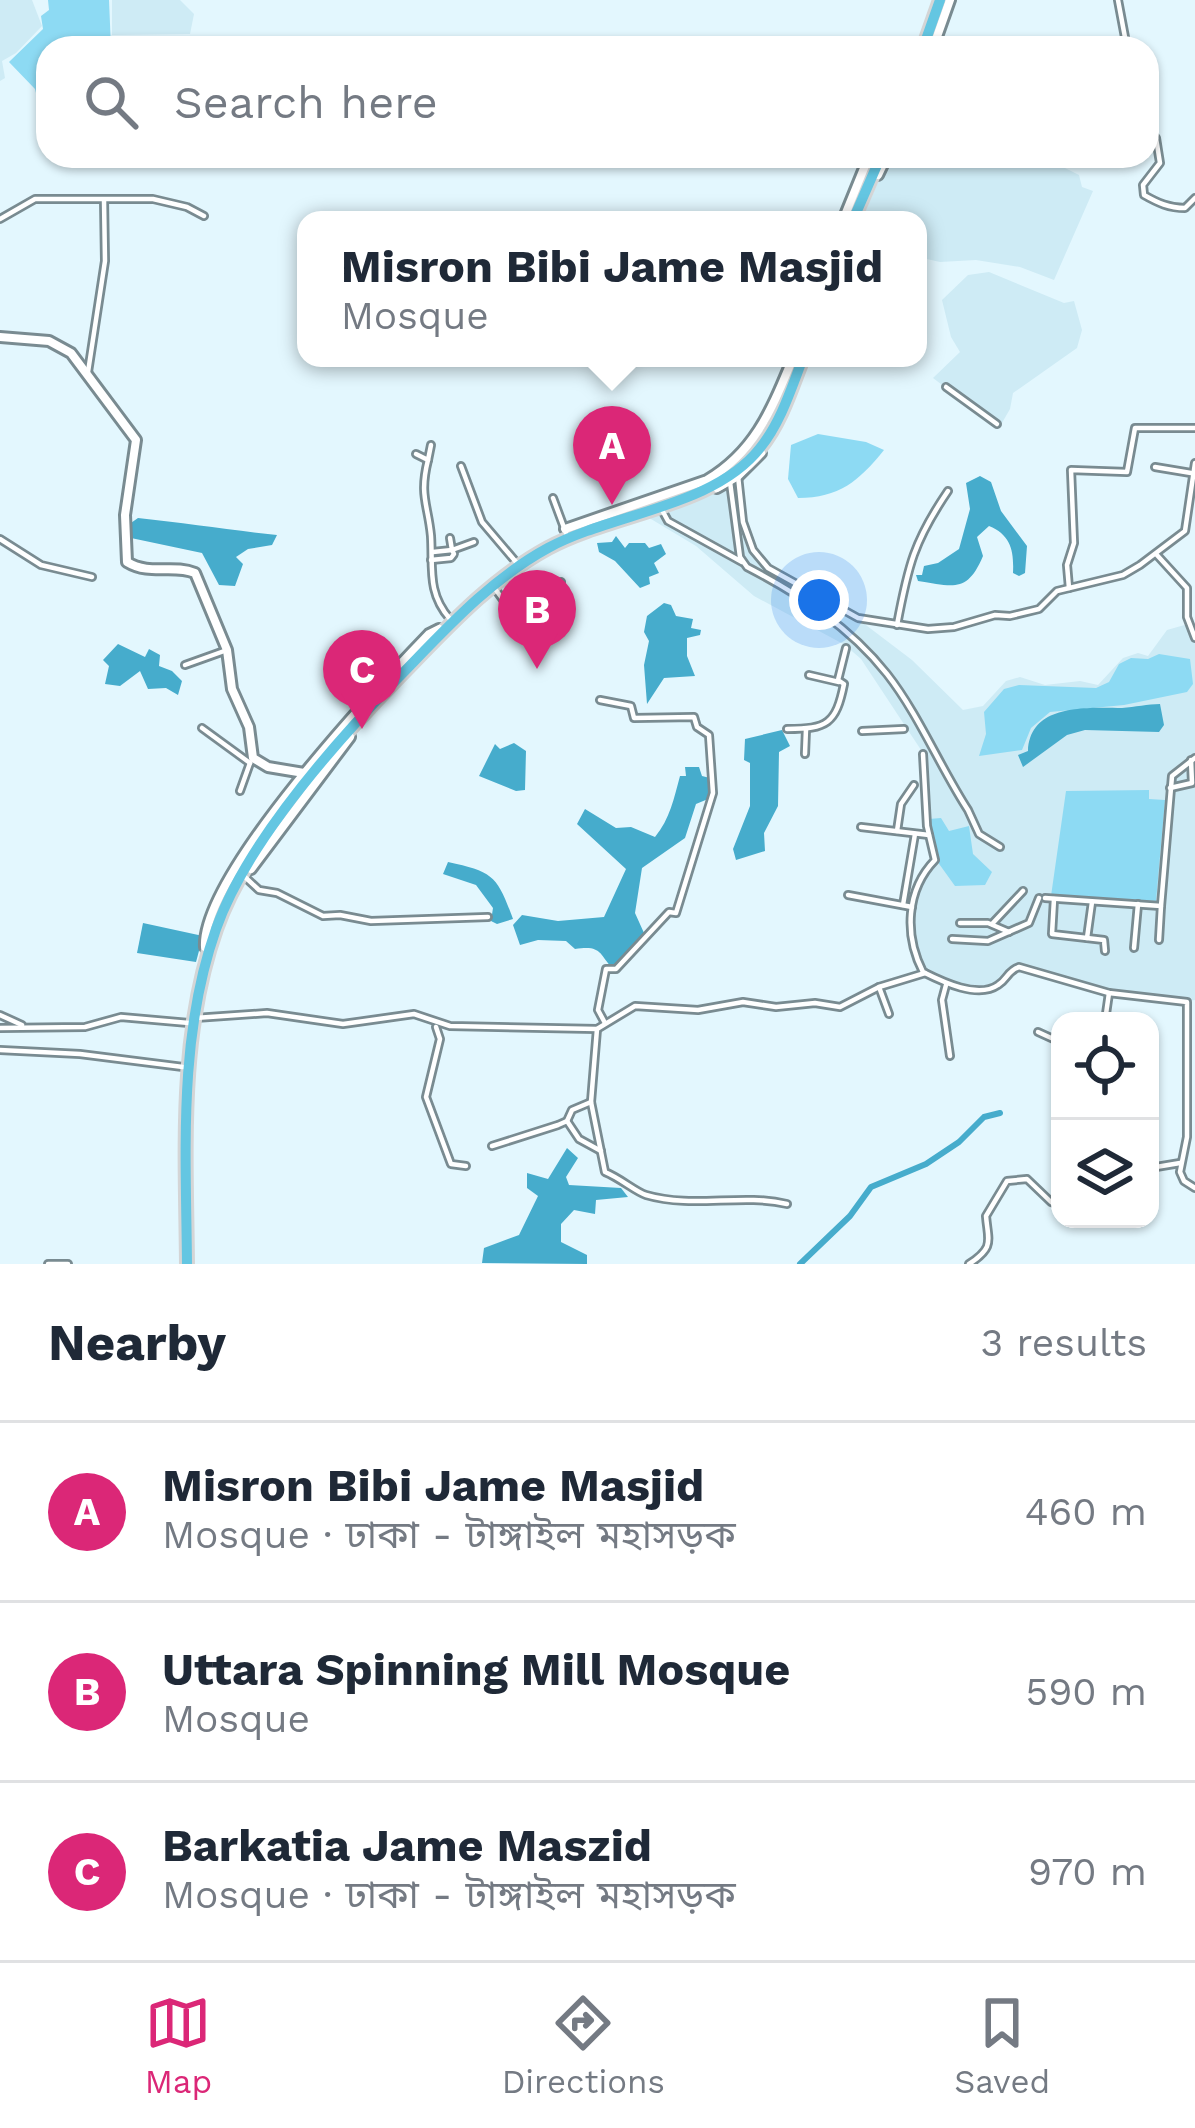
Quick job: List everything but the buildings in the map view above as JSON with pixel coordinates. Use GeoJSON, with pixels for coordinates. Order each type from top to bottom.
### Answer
{"type":"FeatureCollection","features":[{"type":"Feature","properties":{"kind":"highway"},"geometry":{"type":"LineString","coordinates":[[929,36],[944,1]]}},
{"type":"Feature","properties":{"kind":"highway"},"geometry":{"type":"LineString","coordinates":[[931,36],[944,1]]}},
{"type":"Feature","properties":{"kind":"highway"},"geometry":{"type":"LineString","coordinates":[[854,211],[873,168]]}},
{"type":"Feature","properties":{"kind":"highway"},"geometry":{"type":"LineString","coordinates":[[441,634],[450,619],[516,562],[566,531],[694,489],[735,467],[758,444],[796,367]]}},
{"type":"Feature","properties":{"kind":"highway"},"geometry":{"type":"LineString","coordinates":[[184,1264],[183,1067],[208,948],[260,846],[340,741],[441,634],[494,588],[553,545],[726,479],[752,458],[777,421],[797,367]]}},
{"type":"Feature","properties":{"kind":"highway"},"geometry":{"type":"LineString","coordinates":[[183,1207],[192,1021]]}},
{"type":"Feature","properties":{"kind":"main road"},"geometry":{"type":"LineString","coordinates":[[0,337],[49,341],[71,353],[136,440],[125,514],[127,562],[154,572],[186,569],[195,573],[227,650],[232,688],[249,727],[251,761],[304,773]]}},
{"type":"Feature","properties":{"kind":"main road"},"geometry":{"type":"LineString","coordinates":[[661,507],[734,479],[767,445],[797,367]]}},
{"type":"Feature","properties":{"kind":"main road"},"geometry":{"type":"LineString","coordinates":[[208,948],[205,937],[235,871],[304,773],[429,634],[441,634]]}},
{"type":"Feature","properties":{"kind":"main road"},"geometry":{"type":"LineString","coordinates":[[208,948],[245,877],[367,716],[441,634]]}},
{"type":"Feature","properties":{"kind":"street"},"geometry":{"type":"LineString","coordinates":[[1118,0],[1125,36]]}},
{"type":"Feature","properties":{"kind":"street"},"geometry":{"type":"LineString","coordinates":[[1156,168],[1143,185],[1144,195],[1160,205],[1178,208],[1195,198]]}},
{"type":"Feature","properties":{"kind":"street"},"geometry":{"type":"LineString","coordinates":[[0,219],[35,199],[154,199],[203,216]]}},
{"type":"Feature","properties":{"kind":"street"},"geometry":{"type":"LineString","coordinates":[[88,372],[105,261],[104,200]]}},
{"type":"Feature","properties":{"kind":"street"},"geometry":{"type":"LineString","coordinates":[[946,387],[998,424]]}},
{"type":"Feature","properties":{"kind":"street"},"geometry":{"type":"LineString","coordinates":[[1069,588],[1067,565],[1074,543],[1071,470],[1127,472],[1136,428],[1195,428]]}},
{"type":"Feature","properties":{"kind":"street"},"geometry":{"type":"LineString","coordinates":[[431,445],[422,494],[431,529],[432,590],[450,619]]}},
{"type":"Feature","properties":{"kind":"street"},"geometry":{"type":"LineString","coordinates":[[416,454],[428,460]]}},
{"type":"Feature","properties":{"kind":"street"},"geometry":{"type":"LineString","coordinates":[[734,479],[753,550],[769,568],[858,618],[954,627],[995,615],[1024,614],[1040,608],[1057,591],[1123,574],[1156,554],[1185,531],[1195,463]]}},
{"type":"Feature","properties":{"kind":"street"},"geometry":{"type":"LineString","coordinates":[[461,466],[482,522],[516,562]]}},
{"type":"Feature","properties":{"kind":"street"},"geometry":{"type":"LineString","coordinates":[[1155,466],[1193,475]]}},
{"type":"Feature","properties":{"kind":"street"},"geometry":{"type":"LineString","coordinates":[[734,479],[737,545],[744,562]]}},
{"type":"Feature","properties":{"kind":"street"},"geometry":{"type":"LineString","coordinates":[[897,625],[911,554],[919,533],[948,491]]}},
{"type":"Feature","properties":{"kind":"street"},"geometry":{"type":"LineString","coordinates":[[553,498],[566,531]]}},
{"type":"Feature","properties":{"kind":"street"},"geometry":{"type":"LineString","coordinates":[[661,507],[668,521],[815,606],[873,658],[904,700],[979,834],[1000,847]]}},
{"type":"Feature","properties":{"kind":"street"},"geometry":{"type":"LineString","coordinates":[[431,556],[451,559],[450,538]]}},
{"type":"Feature","properties":{"kind":"street"},"geometry":{"type":"LineString","coordinates":[[0,539],[41,565],[92,577]]}},
{"type":"Feature","properties":{"kind":"street"},"geometry":{"type":"LineString","coordinates":[[452,550],[474,542]]}},
{"type":"Feature","properties":{"kind":"street"},"geometry":{"type":"LineString","coordinates":[[1156,554],[1187,588],[1186,617],[1195,638]]}},
{"type":"Feature","properties":{"kind":"street"},"geometry":{"type":"LineString","coordinates":[[494,588],[508,604],[517,604],[561,582]]}},
{"type":"Feature","properties":{"kind":"street"},"geometry":{"type":"LineString","coordinates":[[840,682],[846,648]]}},
{"type":"Feature","properties":{"kind":"street"},"geometry":{"type":"LineString","coordinates":[[185,665],[227,650]]}},
{"type":"Feature","properties":{"kind":"street"},"geometry":{"type":"LineString","coordinates":[[787,729],[831,721],[841,700],[844,684],[809,675]]}},
{"type":"Feature","properties":{"kind":"street"},"geometry":{"type":"LineString","coordinates":[[600,700],[632,706],[634,718],[694,717],[696,726],[709,735],[713,794],[676,913],[669,912],[653,926],[616,969],[607,968],[598,1010],[605,1023]]}},
{"type":"Feature","properties":{"kind":"street"},"geometry":{"type":"LineString","coordinates":[[202,728],[251,761],[240,791]]}},
{"type":"Feature","properties":{"kind":"street"},"geometry":{"type":"LineString","coordinates":[[806,729],[806,754]]}},
{"type":"Feature","properties":{"kind":"street"},"geometry":{"type":"LineString","coordinates":[[862,730],[904,729]]}},
{"type":"Feature","properties":{"kind":"street"},"geometry":{"type":"LineString","coordinates":[[923,754],[935,860],[920,875],[909,924],[925,973],[985,991],[1019,967],[1109,993],[1191,1002],[1187,1137],[1181,1163],[1184,1181],[1195,1188]]}},
{"type":"Feature","properties":{"kind":"street"},"geometry":{"type":"LineString","coordinates":[[1170,788],[1192,783],[1193,759]]}},
{"type":"Feature","properties":{"kind":"street"},"geometry":{"type":"LineString","coordinates":[[1159,940],[1170,788],[1174,771],[1193,759]]}},
{"type":"Feature","properties":{"kind":"street"},"geometry":{"type":"LineString","coordinates":[[897,831],[901,804],[914,785]]}},
{"type":"Feature","properties":{"kind":"street"},"geometry":{"type":"LineString","coordinates":[[861,827],[929,835]]}},
{"type":"Feature","properties":{"kind":"street"},"geometry":{"type":"LineString","coordinates":[[903,905],[915,833]]}},
{"type":"Feature","properties":{"kind":"street"},"geometry":{"type":"LineString","coordinates":[[245,877],[259,890],[277,893],[315,915],[340,914],[371,921],[488,917]]}},
{"type":"Feature","properties":{"kind":"street"},"geometry":{"type":"LineString","coordinates":[[992,924],[1023,891]]}},
{"type":"Feature","properties":{"kind":"street"},"geometry":{"type":"LineString","coordinates":[[848,895],[912,907]]}},
{"type":"Feature","properties":{"kind":"street"},"geometry":{"type":"LineString","coordinates":[[952,939],[988,940],[1029,923],[1042,898],[1161,906]]}},
{"type":"Feature","properties":{"kind":"street"},"geometry":{"type":"LineString","coordinates":[[1054,899],[1052,934],[1105,941],[1105,951]]}},
{"type":"Feature","properties":{"kind":"street"},"geometry":{"type":"LineString","coordinates":[[1087,938],[1092,901]]}},
{"type":"Feature","properties":{"kind":"street"},"geometry":{"type":"LineString","coordinates":[[1134,948],[1138,904]]}},
{"type":"Feature","properties":{"kind":"street"},"geometry":{"type":"LineString","coordinates":[[960,923],[992,924],[1009,932]]}},
{"type":"Feature","properties":{"kind":"street"},"geometry":{"type":"LineString","coordinates":[[0,1028],[85,1027],[122,1017],[192,1021],[267,1013],[343,1024],[414,1014],[433,1022],[480,1028],[597,1029],[634,1006],[698,1010],[743,1002],[837,1008],[879,987],[925,973]]}},
{"type":"Feature","properties":{"kind":"street"},"geometry":{"type":"LineString","coordinates":[[947,983],[942,1000],[950,1056]]}},
{"type":"Feature","properties":{"kind":"street"},"geometry":{"type":"LineString","coordinates":[[879,987],[889,1014]]}},
{"type":"Feature","properties":{"kind":"street"},"geometry":{"type":"LineString","coordinates":[[1106,1012],[1109,993]]}},
{"type":"Feature","properties":{"kind":"street"},"geometry":{"type":"LineString","coordinates":[[0,1015],[28,1028]]}},
{"type":"Feature","properties":{"kind":"street"},"geometry":{"type":"LineString","coordinates":[[433,1022],[440,1039],[427,1084],[427,1102],[432,1105],[451,1165],[466,1166]]}},
{"type":"Feature","properties":{"kind":"street"},"geometry":{"type":"LineString","coordinates":[[597,1029],[591,1102],[605,1172],[643,1194],[704,1203],[737,1198],[787,1204]]}},
{"type":"Feature","properties":{"kind":"street"},"geometry":{"type":"LineString","coordinates":[[1038,1032],[1051,1038]]}},
{"type":"Feature","properties":{"kind":"street"},"geometry":{"type":"LineString","coordinates":[[0,1050],[183,1067]]}},
{"type":"Feature","properties":{"kind":"street"},"geometry":{"type":"LineString","coordinates":[[492,1146],[567,1121],[572,1110],[591,1102]]}},
{"type":"Feature","properties":{"kind":"street"},"geometry":{"type":"LineString","coordinates":[[567,1121],[579,1139],[601,1151]]}},
{"type":"Feature","properties":{"kind":"street"},"geometry":{"type":"LineString","coordinates":[[1159,1167],[1181,1163]]}},
{"type":"Feature","properties":{"kind":"street"},"geometry":{"type":"LineString","coordinates":[[969,1264],[983,1255],[991,1231],[986,1216],[1007,1181],[1027,1179],[1051,1198]]}},
{"type":"Feature","properties":{"kind":"street"},"geometry":{"type":"LineString","coordinates":[[48,1264],[68,1264]]}},
{"type":"Feature","properties":{"kind":"shaded area"},"geometry":{"type":"Polygon","coordinates":[[[0,0],[32,0],[42,26],[2,61],[5,78],[0,81],[0,0]]]}},
{"type":"Feature","properties":{"kind":"shaded area"},"geometry":{"type":"Polygon","coordinates":[[[48,0],[109,0],[110,36],[36,36],[36,93],[9,62],[43,29],[41,16],[49,10],[48,0]]]}},
{"type":"Feature","properties":{"kind":"shaded area"},"geometry":{"type":"Polygon","coordinates":[[[112,0],[180,0],[194,14],[190,34],[112,35],[112,0]]]}},
{"type":"Feature","properties":{"kind":"shaded area"},"geometry":{"type":"Polygon","coordinates":[[[885,168],[1065,168],[1079,175],[1082,187],[1093,191],[1054,280],[1020,267],[927,259],[927,211],[865,211],[885,168]]]}},
{"type":"Feature","properties":{"kind":"shaded area"},"geometry":{"type":"Polygon","coordinates":[[[989,272],[1064,303],[1074,301],[1082,330],[1077,348],[1013,393],[999,428],[933,378],[960,352],[942,300],[968,275],[989,272]]]}},
{"type":"Feature","properties":{"kind":"shaded area"},"geometry":{"type":"Polygon","coordinates":[[[818,434],[884,450],[847,486],[798,498],[788,479],[791,445],[818,434]]]}},
{"type":"Feature","properties":{"kind":"shaded area"},"geometry":{"type":"Polygon","coordinates":[[[980,476],[991,482],[1001,511],[1027,546],[1025,573],[1013,573],[1010,545],[989,526],[977,537],[983,556],[965,582],[918,581],[916,575],[922,575],[924,566],[959,549],[970,509],[966,483],[980,476]]]}},
{"type":"Feature","properties":{"kind":"shaded area"},"geometry":{"type":"Polygon","coordinates":[[[734,484],[743,523],[763,564],[858,619],[912,660],[963,710],[983,706],[1006,681],[1020,677],[1045,685],[1080,681],[1098,685],[1123,658],[1138,653],[1148,656],[1167,630],[1188,624],[1195,643],[1195,1000],[1116,993],[1019,966],[1003,982],[985,990],[948,983],[924,972],[909,924],[921,875],[936,859],[928,826],[923,753],[861,659],[845,645],[754,596],[696,546],[646,516],[734,484]]]}},
{"type":"Feature","properties":{"kind":"shaded area"},"geometry":{"type":"Polygon","coordinates":[[[138,518],[277,535],[272,545],[248,549],[236,557],[243,564],[235,586],[219,585],[202,553],[131,538],[128,525],[138,518]]]}},
{"type":"Feature","properties":{"kind":"shaded area"},"geometry":{"type":"Polygon","coordinates":[[[616,536],[625,548],[629,543],[645,543],[649,548],[661,544],[666,554],[654,563],[659,573],[649,577],[650,584],[640,588],[615,561],[599,552],[597,543],[612,542],[616,536]]]}},
{"type":"Feature","properties":{"kind":"shaded area"},"geometry":{"type":"Polygon","coordinates":[[[664,603],[671,605],[676,616],[693,619],[691,628],[701,630],[700,635],[687,638],[687,656],[695,676],[664,678],[647,704],[644,665],[649,641],[644,632],[647,616],[664,603]]]}},
{"type":"Feature","properties":{"kind":"shaded area"},"geometry":{"type":"Polygon","coordinates":[[[118,644],[145,657],[149,649],[160,655],[159,666],[182,681],[178,695],[166,688],[148,689],[140,671],[120,686],[105,684],[109,666],[103,660],[118,644]]]}},
{"type":"Feature","properties":{"kind":"shaded area"},"geometry":{"type":"Polygon","coordinates":[[[1159,654],[1190,659],[1193,684],[1187,692],[1124,705],[1050,712],[1031,728],[1022,750],[979,756],[986,734],[984,712],[1004,689],[1019,685],[1096,688],[1109,682],[1119,664],[1159,654]]]}},
{"type":"Feature","properties":{"kind":"shaded area"},"geometry":{"type":"Polygon","coordinates":[[[1160,704],[1164,725],[1159,732],[1085,730],[1067,735],[1023,767],[1018,755],[1028,751],[1031,735],[1050,716],[1078,709],[1160,704]]]}},
{"type":"Feature","properties":{"kind":"shaded area"},"geometry":{"type":"Polygon","coordinates":[[[782,730],[790,746],[779,752],[778,806],[764,833],[765,851],[736,860],[733,849],[750,806],[745,739],[782,730]]]}},
{"type":"Feature","properties":{"kind":"shaded area"},"geometry":{"type":"Polygon","coordinates":[[[514,743],[526,751],[525,790],[479,776],[495,744],[500,749],[514,743]]]}},
{"type":"Feature","properties":{"kind":"shaded area"},"geometry":{"type":"Polygon","coordinates":[[[685,767],[699,767],[702,776],[710,778],[708,799],[696,804],[685,838],[642,868],[635,913],[644,933],[612,968],[598,951],[575,949],[566,941],[520,945],[513,925],[522,915],[558,921],[604,917],[626,869],[577,824],[585,809],[616,828],[631,827],[655,837],[668,816],[680,776],[686,776],[685,767]]]}},
{"type":"Feature","properties":{"kind":"shaded area"},"geometry":{"type":"Polygon","coordinates":[[[1149,790],[1149,799],[1165,800],[1156,901],[1051,896],[1066,791],[1149,790]]]}},
{"type":"Feature","properties":{"kind":"shaded area"},"geometry":{"type":"Polygon","coordinates":[[[941,818],[949,831],[969,826],[973,854],[992,872],[985,885],[955,886],[937,861],[929,819],[941,818]]]}},
{"type":"Feature","properties":{"kind":"shaded area"},"geometry":{"type":"Polygon","coordinates":[[[448,862],[492,878],[513,919],[491,921],[493,908],[476,885],[443,874],[448,862]]]}},
{"type":"Feature","properties":{"kind":"shaded area"},"geometry":{"type":"Polygon","coordinates":[[[143,923],[203,936],[196,962],[137,953],[143,923]]]}},
{"type":"Feature","properties":{"kind":"shaded area"},"geometry":{"type":"Polygon","coordinates":[[[567,1148],[578,1158],[566,1177],[569,1185],[621,1188],[628,1197],[596,1200],[595,1214],[574,1210],[561,1224],[561,1242],[587,1255],[587,1264],[482,1263],[484,1248],[519,1235],[538,1196],[527,1188],[527,1173],[548,1179],[567,1148]]]}},
{"type":"Feature","properties":{"kind":"waterway"},"geometry":{"type":"LineString","coordinates":[[800,1264],[850,1216],[871,1187],[926,1164],[959,1142],[984,1117],[1000,1113]]}},
{"type":"Feature","properties":{"kind":"place","name":"Misron Bibi Jame Masjid"},"geometry":{"type":"Point","coordinates":[612,505]}},
{"type":"Feature","properties":{"kind":"place","name":"Uttara Spinning Mill Mosque"},"geometry":{"type":"Point","coordinates":[537,669]}},
{"type":"Feature","properties":{"kind":"place","name":"Barkatia Jame Maszid"},"geometry":{"type":"Point","coordinates":[362,729]}}]}
